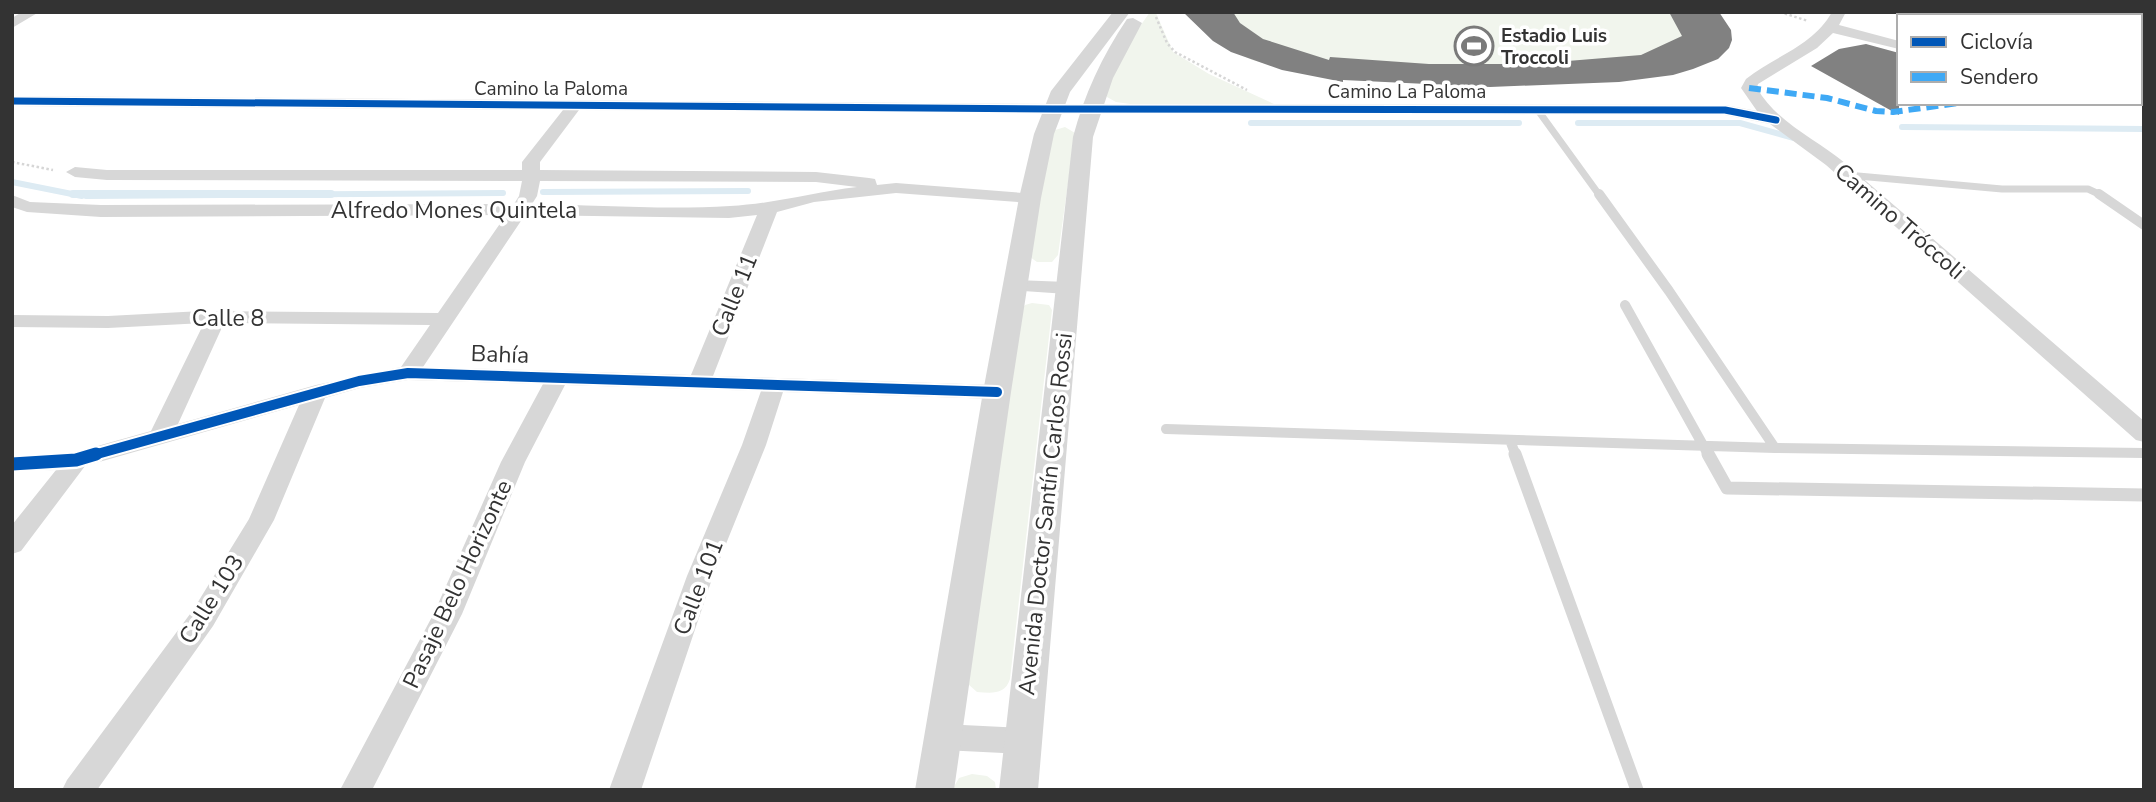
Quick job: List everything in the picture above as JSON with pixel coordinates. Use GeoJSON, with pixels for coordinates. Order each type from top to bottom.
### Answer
{"type":"FeatureCollection","features":[{"type":"Feature","properties":{"kind":"street"},"geometry":{"type":"LineString","coordinates":[[12,24],[32,12]]}},
{"type":"Feature","properties":{"kind":"street"},"geometry":{"type":"LineString","coordinates":[[934,790],[997,392],[1030,198],[1044,134],[1061,91],[1122,12]]}},
{"type":"Feature","properties":{"kind":"street","name":"Avenida Doctor Santín Carlos Rossi"},"geometry":{"type":"LineString","coordinates":[[1018,790],[1083,137],[1089,109],[1114,53],[1140,12]]}},
{"type":"Feature","properties":{"kind":"street"},"geometry":{"type":"LineString","coordinates":[[1753,97],[1749,88],[1758,76],[1813,45],[1832,28],[1839,12]]}},
{"type":"Feature","properties":{"kind":"street"},"geometry":{"type":"LineString","coordinates":[[1832,28],[1897,45]]}},
{"type":"Feature","properties":{"kind":"street"},"geometry":{"type":"LineString","coordinates":[[1086,56],[1090,65],[1080,99],[1089,109]]}},
{"type":"Feature","properties":{"kind":"street","name":"Camino La Paloma"},"geometry":{"type":"LineString","coordinates":[[1725,110],[1742,105],[1753,97]]}},
{"type":"Feature","properties":{"kind":"street","name":"Camino Tróccoli"},"geometry":{"type":"LineString","coordinates":[[1753,97],[1776,120],[1806,140],[2144,434]]}},
{"type":"Feature","properties":{"kind":"street","name":"Camino la Paloma"},"geometry":{"type":"LineString","coordinates":[[12,101],[1089,109]]}},
{"type":"Feature","properties":{"kind":"street"},"geometry":{"type":"LineString","coordinates":[[408,373],[528,196],[531,162],[575,106]]}},
{"type":"Feature","properties":{"kind":"street","name":"Camino La Paloma"},"geometry":{"type":"LineString","coordinates":[[1089,109],[1725,110],[1776,120]]}},
{"type":"Feature","properties":{"kind":"street","name":"Alfredo Mones Quintela"},"geometry":{"type":"LineString","coordinates":[[75,172],[107,175],[529,174],[816,177],[896,188],[1030,198]]}},
{"type":"Feature","properties":{"kind":"street","name":"Alfredo Mones Quintela"},"geometry":{"type":"LineString","coordinates":[[17,209],[519,209],[729,212],[769,208],[814,197],[896,188]]}},
{"type":"Feature","properties":{"kind":"street","name":"Calle 11"},"geometry":{"type":"LineString","coordinates":[[699,382],[769,208]]}},
{"type":"Feature","properties":{"kind":"street"},"geometry":{"type":"LineString","coordinates":[[1016,286],[1067,288]]}},
{"type":"Feature","properties":{"kind":"street"},"geometry":{"type":"LineString","coordinates":[[161,435],[217,317]]}},
{"type":"Feature","properties":{"kind":"street","name":"Calle 8"},"geometry":{"type":"LineString","coordinates":[[12,321],[108,323],[217,317],[444,320]]}},
{"type":"Feature","properties":{"kind":"street","name":"Bahía"},"geometry":{"type":"LineString","coordinates":[[12,464],[76,460],[359,381],[408,373],[997,392]]}},
{"type":"Feature","properties":{"kind":"street","name":"Pasaje Belo Horizonte"},"geometry":{"type":"LineString","coordinates":[[356,790],[449,614],[513,462],[558,378]]}},
{"type":"Feature","properties":{"kind":"street","name":"Calle 101"},"geometry":{"type":"LineString","coordinates":[[625,790],[700,576],[754,445],[774,386]]}},
{"type":"Feature","properties":{"kind":"street","name":"Calle 103"},"geometry":{"type":"LineString","coordinates":[[78,790],[203,618],[261,520],[316,393]]}},
{"type":"Feature","properties":{"kind":"street"},"geometry":{"type":"LineString","coordinates":[[12,544],[76,460]]}},
{"type":"Feature","properties":{"kind":"street"},"geometry":{"type":"LineString","coordinates":[[943,737],[1023,741]]}},
{"type":"Feature","properties":{"kind":"lane"},"geometry":{"type":"LineString","coordinates":[[1537,109],[1669,291],[1775,448]]}},
{"type":"Feature","properties":{"kind":"lane"},"geometry":{"type":"LineString","coordinates":[[1847,175],[2002,189],[2088,189],[2103,196],[2144,225]]}},
{"type":"Feature","properties":{"kind":"lane"},"geometry":{"type":"LineString","coordinates":[[1625,306],[1727,488],[2144,495]]}},
{"type":"Feature","properties":{"kind":"lane"},"geometry":{"type":"LineString","coordinates":[[1166,429],[1775,448],[2144,453]]}},
{"type":"Feature","properties":{"kind":"lane"},"geometry":{"type":"LineString","coordinates":[[1510,440],[1637,790]]}},
{"type":"Feature","properties":{"kind":"path"},"geometry":{"type":"LineString","coordinates":[[1151,12],[1155,15],[1167,43],[1175,52],[1284,108]]}},
{"type":"Feature","properties":{"kind":"path"},"geometry":{"type":"LineString","coordinates":[[12,162],[75,172]]}},
{"type":"Feature","properties":{"kind":"shaded area"},"geometry":{"type":"Polygon","coordinates":[[[1150,12],[1156,13],[1173,52],[1209,74],[1274,104],[1130,104],[1116,102],[1107,97],[1105,91],[1122,52],[1150,12]]]}},
{"type":"Feature","properties":{"kind":"shaded area","name":"Estadio Luis Troccoli"},"geometry":{"type":"Polygon","coordinates":[[[1188,12],[1718,12],[1727,42],[1522,85],[1411,83],[1306,74],[1252,60],[1217,43],[1188,12]]]}},
{"type":"Feature","properties":{"kind":"shaded area"},"geometry":{"type":"Polygon","coordinates":[[[1065,127],[1075,133],[1058,255],[1052,262],[1037,262],[1030,257],[1052,131],[1065,127]]]}},
{"type":"Feature","properties":{"kind":"shaded area"},"geometry":{"type":"Polygon","coordinates":[[[1032,303],[1049,305],[1052,310],[1010,679],[1001,690],[993,693],[977,692],[968,684],[1022,309],[1032,303]]]}},
{"type":"Feature","properties":{"kind":"shaded area"},"geometry":{"type":"Polygon","coordinates":[[[972,774],[987,776],[995,782],[996,790],[952,790],[959,778],[972,774]]]}},
{"type":"Feature","properties":{"kind":"building"},"geometry":{"type":"Polygon","coordinates":[[[1183,12],[1233,12],[1240,23],[1263,39],[1329,60],[1330,57],[1429,64],[1531,64],[1641,55],[1682,36],[1669,12],[1719,12],[1731,30],[1732,40],[1729,48],[1718,59],[1693,69],[1673,75],[1619,82],[1490,87],[1343,82],[1282,70],[1231,52],[1213,41],[1183,12]]]}},
{"type":"Feature","properties":{"kind":"building"},"geometry":{"type":"Polygon","coordinates":[[[1866,44],[1897,52],[1899,115],[1811,66],[1839,49],[1866,44]]]}},
{"type":"Feature","properties":{"kind":"waterway"},"geometry":{"type":"LineString","coordinates":[[2135,12],[2139,14]]}},
{"type":"Feature","properties":{"kind":"waterway"},"geometry":{"type":"LineString","coordinates":[[1251,123],[1519,123]]}},
{"type":"Feature","properties":{"kind":"waterway"},"geometry":{"type":"LineString","coordinates":[[1578,123],[1740,123],[1794,138]]}},
{"type":"Feature","properties":{"kind":"waterway"},"geometry":{"type":"LineString","coordinates":[[1902,127],[2144,129]]}},
{"type":"Feature","properties":{"kind":"waterway"},"geometry":{"type":"LineString","coordinates":[[12,182],[82,196]]}},
{"type":"Feature","properties":{"kind":"waterway"},"geometry":{"type":"LineString","coordinates":[[543,192],[748,191]]}},
{"type":"Feature","properties":{"kind":"waterway"},"geometry":{"type":"LineString","coordinates":[[86,196],[503,193]]}},
{"type":"Feature","properties":{"kind":"waterway"},"geometry":{"type":"LineString","coordinates":[[73,194],[331,194]]}},
{"type":"Feature","properties":{"kind":"marked path"},"geometry":{"type":"LineString","coordinates":[[1749,88],[1827,98],[1876,111],[1893,112],[1944,105]]}},
{"type":"Feature","properties":{"kind":"cycle path"},"geometry":{"type":"LineString","coordinates":[[12,101],[1053,109],[1725,110],[1776,120]]}},
{"type":"Feature","properties":{"kind":"cycle path"},"geometry":{"type":"LineString","coordinates":[[12,464],[76,460],[359,381],[408,373],[997,392]]}},
{"type":"Feature","properties":{"kind":"place","name":"Estadio Luis Troccoli"},"geometry":{"type":"Point","coordinates":[1474,46]}}]}
